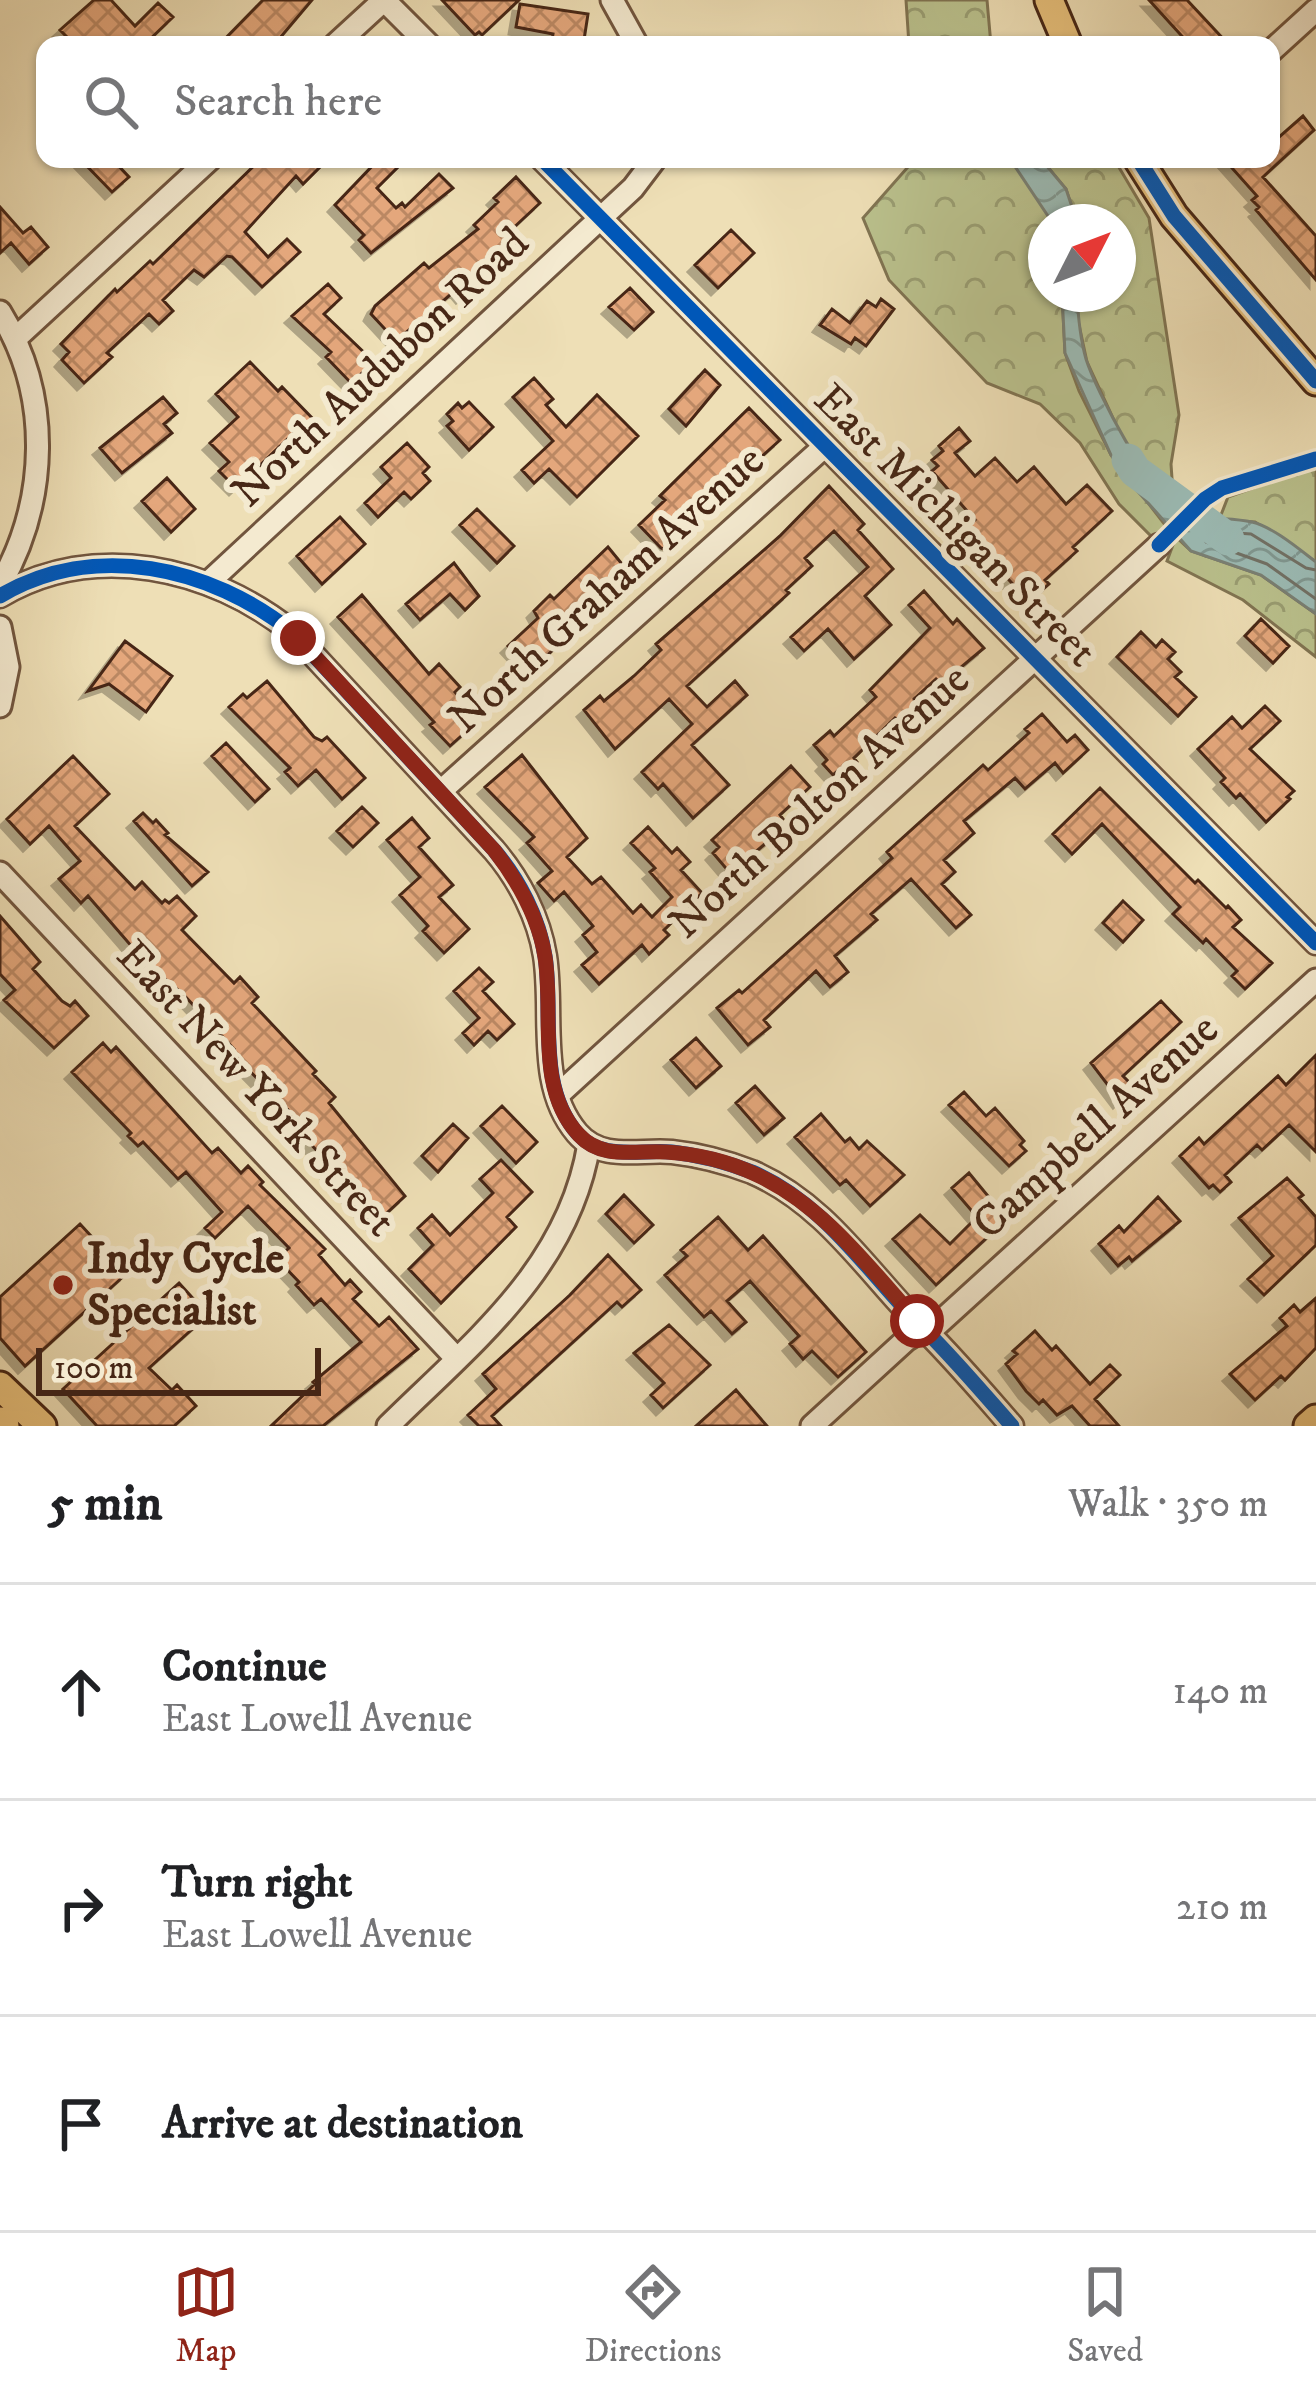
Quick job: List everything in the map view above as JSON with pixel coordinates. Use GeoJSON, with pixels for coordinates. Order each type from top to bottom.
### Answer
{"type":"FeatureCollection","features":[{"type":"Feature","properties":{"kind":"main road"},"geometry":{"type":"LineString","coordinates":[[1049,0],[1064,36]]}},
{"type":"Feature","properties":{"kind":"main road"},"geometry":{"type":"LineString","coordinates":[[1148,168],[1174,216],[1316,381]]}},
{"type":"Feature","properties":{"kind":"main road"},"geometry":{"type":"LineString","coordinates":[[0,1386],[41,1426]]}},
{"type":"Feature","properties":{"kind":"main road"},"geometry":{"type":"LineString","coordinates":[[1308,1426],[1316,1419]]}},
{"type":"Feature","properties":{"kind":"street"},"geometry":{"type":"LineString","coordinates":[[345,36],[384,0],[420,36]]}},
{"type":"Feature","properties":{"kind":"street"},"geometry":{"type":"LineString","coordinates":[[612,0],[632,36]]}},
{"type":"Feature","properties":{"kind":"street"},"geometry":{"type":"LineString","coordinates":[[1280,43],[1316,10]]}},
{"type":"Feature","properties":{"kind":"street"},"geometry":{"type":"LineString","coordinates":[[16,338],[200,168]]}},
{"type":"Feature","properties":{"kind":"street","name":"East Michigan Street"},"geometry":{"type":"LineString","coordinates":[[551,168],[1316,944]]}},
{"type":"Feature","properties":{"kind":"street","name":"North Audubon Road"},"geometry":{"type":"LineString","coordinates":[[209,581],[601,218],[649,168]]}},
{"type":"Feature","properties":{"kind":"street"},"geometry":{"type":"LineString","coordinates":[[0,312],[16,338],[36,413],[38,466],[27,526],[0,585]]}},
{"type":"Feature","properties":{"kind":"street","name":"North Graham Avenue"},"geometry":{"type":"LineString","coordinates":[[441,791],[824,446]]}},
{"type":"Feature","properties":{"kind":"street","name":"North Bolton Avenue"},"geometry":{"type":"LineString","coordinates":[[559,1094],[1159,545]]}},
{"type":"Feature","properties":{"kind":"street"},"geometry":{"type":"LineString","coordinates":[[0,596],[28,582],[98,567],[141,567],[209,581],[256,605],[292,632],[506,865],[530,910],[545,954],[549,1051],[570,1124],[590,1144],[611,1152],[662,1151],[705,1157],[755,1174],[794,1196],[827,1223],[1012,1426]]}},
{"type":"Feature","properties":{"kind":"street"},"geometry":{"type":"LineString","coordinates":[[0,627],[8,667],[0,706]]}},
{"type":"Feature","properties":{"kind":"street","name":"East New York Street"},"geometry":{"type":"LineString","coordinates":[[0,873],[456,1358]]}},
{"type":"Feature","properties":{"kind":"street","name":"Campbell Avenue"},"geometry":{"type":"LineString","coordinates":[[812,1426],[906,1340],[926,1331],[1316,980]]}},
{"type":"Feature","properties":{"kind":"street"},"geometry":{"type":"LineString","coordinates":[[388,1426],[518,1297],[550,1254],[571,1213],[590,1144]]}},
{"type":"Feature","properties":{"kind":"green space"},"geometry":{"type":"Polygon","coordinates":[[[906,0],[987,0],[990,36],[908,36],[906,0]]]}},
{"type":"Feature","properties":{"kind":"green space"},"geometry":{"type":"Polygon","coordinates":[[[907,168],[1017,168],[1043,204],[1028,204],[1028,312],[1063,312],[1065,353],[1079,391],[1111,455],[1169,530],[1154,539],[1119,504],[1080,443],[1040,404],[987,383],[889,280],[863,218],[907,168]]]}},
{"type":"Feature","properties":{"kind":"green space"},"geometry":{"type":"Polygon","coordinates":[[[1048,168],[1119,168],[1149,218],[1179,415],[1171,464],[1174,507],[1125,444],[1087,362],[1078,320],[1078,312],[1136,312],[1136,204],[1071,204],[1066,189],[1048,168]]]}},
{"type":"Feature","properties":{"kind":"green space"},"geometry":{"type":"Polygon","coordinates":[[[1316,466],[1316,562],[1255,522],[1219,520],[1228,497],[1316,466]]]}},
{"type":"Feature","properties":{"kind":"green space"},"geometry":{"type":"Polygon","coordinates":[[[1176,537],[1191,551],[1261,575],[1316,614],[1316,657],[1243,600],[1167,561],[1176,537]]]}},
{"type":"Feature","properties":{"kind":"water"},"geometry":{"type":"Polygon","coordinates":[[[1016,168],[1048,168],[1066,189],[1071,204],[1040,204],[1016,168]]]}},
{"type":"Feature","properties":{"kind":"water"},"geometry":{"type":"Polygon","coordinates":[[[1063,312],[1078,312],[1092,374],[1112,417],[1154,484],[1179,509],[1260,525],[1316,562],[1316,614],[1261,575],[1191,551],[1111,455],[1065,353],[1063,312]]]}},
{"type":"Feature","properties":{"kind":"building"},"geometry":{"type":"Polygon","coordinates":[[[94,0],[111,0],[135,26],[158,3],[173,17],[153,36],[66,36],[60,30],[94,0]]]}},
{"type":"Feature","properties":{"kind":"building"},"geometry":{"type":"Polygon","coordinates":[[[263,0],[312,0],[282,36],[228,36],[263,0]]]}},
{"type":"Feature","properties":{"kind":"building"},"geometry":{"type":"Polygon","coordinates":[[[442,0],[519,0],[482,35],[475,35],[442,0]]]}},
{"type":"Feature","properties":{"kind":"building"},"geometry":{"type":"Polygon","coordinates":[[[1149,0],[1187,0],[1221,36],[1182,36],[1149,0]]]}},
{"type":"Feature","properties":{"kind":"building"},"geometry":{"type":"Polygon","coordinates":[[[520,4],[588,14],[585,36],[553,36],[516,27],[520,4]]]}},
{"type":"Feature","properties":{"kind":"building"},"geometry":{"type":"Polygon","coordinates":[[[1303,116],[1314,130],[1280,161],[1280,136],[1303,116]]]}},
{"type":"Feature","properties":{"kind":"building"},"geometry":{"type":"Polygon","coordinates":[[[89,168],[120,168],[129,177],[112,192],[89,168]]]}},
{"type":"Feature","properties":{"kind":"building"},"geometry":{"type":"Polygon","coordinates":[[[252,168],[319,168],[303,184],[296,176],[245,232],[268,257],[287,239],[300,252],[262,287],[232,257],[227,256],[204,277],[194,270],[163,300],[173,311],[159,324],[149,314],[107,353],[112,357],[84,383],[62,360],[69,352],[61,344],[115,289],[117,292],[150,261],[153,264],[252,168]]]}},
{"type":"Feature","properties":{"kind":"building"},"geometry":{"type":"Polygon","coordinates":[[[370,168],[397,168],[377,188],[396,208],[402,203],[405,207],[439,174],[453,188],[371,253],[359,240],[364,235],[335,205],[370,168]]]}},
{"type":"Feature","properties":{"kind":"building"},"geometry":{"type":"Polygon","coordinates":[[[1232,168],[1273,168],[1263,177],[1316,236],[1316,280],[1256,210],[1259,207],[1252,200],[1257,196],[1232,168]]]}},
{"type":"Feature","properties":{"kind":"building"},"geometry":{"type":"Polygon","coordinates":[[[516,177],[540,203],[509,232],[518,242],[463,296],[457,289],[396,341],[371,314],[375,306],[424,263],[429,268],[478,229],[474,225],[516,177]]]}},
{"type":"Feature","properties":{"kind":"building"},"geometry":{"type":"Polygon","coordinates":[[[0,207],[23,233],[31,227],[48,247],[29,264],[11,243],[0,253],[0,207]]]}},
{"type":"Feature","properties":{"kind":"building"},"geometry":{"type":"Polygon","coordinates":[[[731,230],[754,253],[718,288],[695,265],[731,230]]]}},
{"type":"Feature","properties":{"kind":"building"},"geometry":{"type":"Polygon","coordinates":[[[328,284],[341,298],[324,314],[374,362],[351,383],[326,357],[331,352],[292,316],[328,284]]]}},
{"type":"Feature","properties":{"kind":"building"},"geometry":{"type":"Polygon","coordinates":[[[630,288],[653,312],[634,330],[609,307],[630,288]]]}},
{"type":"Feature","properties":{"kind":"building"},"geometry":{"type":"Polygon","coordinates":[[[881,299],[894,309],[866,346],[855,338],[851,344],[820,325],[832,309],[850,323],[867,301],[876,307],[881,299]]]}},
{"type":"Feature","properties":{"kind":"building"},"geometry":{"type":"Polygon","coordinates":[[[250,362],[315,421],[296,431],[236,488],[219,471],[229,462],[210,443],[238,417],[216,394],[250,362]]]}},
{"type":"Feature","properties":{"kind":"building"},"geometry":{"type":"Polygon","coordinates":[[[705,370],[720,385],[686,426],[669,409],[705,370]]]}},
{"type":"Feature","properties":{"kind":"building"},"geometry":{"type":"Polygon","coordinates":[[[534,378],[553,399],[546,405],[566,427],[597,395],[638,436],[577,497],[549,469],[534,483],[522,470],[553,441],[513,397],[534,378]]]}},
{"type":"Feature","properties":{"kind":"building"},"geometry":{"type":"Polygon","coordinates":[[[163,397],[177,413],[164,424],[172,433],[122,473],[100,448],[163,397]]]}},
{"type":"Feature","properties":{"kind":"building"},"geometry":{"type":"Polygon","coordinates":[[[469,402],[493,427],[469,450],[447,426],[453,421],[447,414],[458,403],[462,408],[469,402]]]}},
{"type":"Feature","properties":{"kind":"building"},"geometry":{"type":"Polygon","coordinates":[[[749,408],[780,440],[695,525],[666,550],[661,548],[639,525],[665,500],[660,496],[749,408]]]}},
{"type":"Feature","properties":{"kind":"building"},"geometry":{"type":"Polygon","coordinates":[[[959,428],[970,441],[955,453],[975,476],[995,458],[1017,482],[1034,467],[1066,504],[1087,485],[1112,511],[1073,547],[1077,551],[1029,602],[964,530],[975,520],[932,471],[938,466],[932,460],[943,451],[939,446],[959,428]]]}},
{"type":"Feature","properties":{"kind":"building"},"geometry":{"type":"Polygon","coordinates":[[[407,443],[429,467],[423,473],[430,481],[411,499],[404,492],[378,517],[365,503],[391,478],[381,467],[407,443]]]}},
{"type":"Feature","properties":{"kind":"building"},"geometry":{"type":"Polygon","coordinates":[[[167,478],[195,509],[171,532],[142,501],[167,478]]]}},
{"type":"Feature","properties":{"kind":"building"},"geometry":{"type":"Polygon","coordinates":[[[829,486],[864,524],[858,530],[893,569],[865,596],[891,625],[854,659],[828,629],[804,651],[791,637],[868,567],[834,531],[805,558],[812,566],[786,590],[789,593],[687,686],[707,707],[735,681],[747,695],[692,745],[729,785],[693,818],[663,784],[658,789],[642,772],[692,724],[669,699],[615,749],[584,710],[600,696],[604,701],[634,676],[661,650],[656,644],[780,536],[829,486]]]}},
{"type":"Feature","properties":{"kind":"building"},"geometry":{"type":"Polygon","coordinates":[[[477,509],[514,546],[497,563],[460,525],[477,509]]]}},
{"type":"Feature","properties":{"kind":"building"},"geometry":{"type":"Polygon","coordinates":[[[340,517],[365,544],[322,584],[297,556],[340,517]]]}},
{"type":"Feature","properties":{"kind":"building"},"geometry":{"type":"Polygon","coordinates":[[[608,547],[631,575],[592,618],[589,615],[531,671],[508,646],[538,618],[534,611],[550,595],[554,599],[608,547]]]}},
{"type":"Feature","properties":{"kind":"building"},"geometry":{"type":"Polygon","coordinates":[[[454,563],[479,596],[465,610],[450,594],[420,620],[406,604],[454,563]]]}},
{"type":"Feature","properties":{"kind":"building"},"geometry":{"type":"Polygon","coordinates":[[[924,591],[953,624],[957,619],[984,648],[941,684],[936,679],[914,699],[916,708],[901,722],[895,718],[854,758],[857,762],[843,774],[839,770],[833,775],[814,745],[830,731],[834,736],[876,697],[870,690],[930,628],[909,605],[924,591]]]}},
{"type":"Feature","properties":{"kind":"building"},"geometry":{"type":"Polygon","coordinates":[[[362,595],[429,674],[439,664],[460,687],[455,692],[479,720],[450,746],[430,725],[434,722],[338,617],[362,595]]]}},
{"type":"Feature","properties":{"kind":"building"},"geometry":{"type":"Polygon","coordinates":[[[1261,619],[1289,646],[1273,663],[1245,636],[1261,619]]]}},
{"type":"Feature","properties":{"kind":"building"},"geometry":{"type":"Polygon","coordinates":[[[1141,632],[1156,647],[1162,640],[1175,652],[1168,659],[1181,672],[1175,677],[1196,697],[1178,716],[1117,657],[1141,632]]]}},
{"type":"Feature","properties":{"kind":"building"},"geometry":{"type":"Polygon","coordinates":[[[125,641],[172,676],[146,712],[109,684],[88,691],[125,641]]]}},
{"type":"Feature","properties":{"kind":"building"},"geometry":{"type":"Polygon","coordinates":[[[267,681],[314,737],[322,741],[327,737],[365,778],[342,799],[316,770],[298,786],[285,772],[290,768],[229,707],[267,681]]]}},
{"type":"Feature","properties":{"kind":"building"},"geometry":{"type":"Polygon","coordinates":[[[1265,706],[1280,721],[1250,749],[1294,791],[1266,822],[1240,794],[1236,798],[1221,782],[1225,778],[1198,749],[1232,717],[1242,728],[1265,706]]]}},
{"type":"Feature","properties":{"kind":"building"},"geometry":{"type":"Polygon","coordinates":[[[1042,714],[1067,742],[1075,735],[1088,750],[1063,773],[1055,763],[1025,789],[1015,778],[964,821],[974,833],[944,860],[955,872],[942,884],[971,915],[956,928],[911,879],[871,914],[877,920],[835,956],[848,972],[830,987],[816,971],[764,1020],[770,1027],[748,1045],[717,1008],[739,990],[742,993],[892,858],[887,852],[983,765],[988,770],[1029,733],[1025,729],[1042,714]]]}},
{"type":"Feature","properties":{"kind":"building"},"geometry":{"type":"Polygon","coordinates":[[[226,743],[269,789],[255,802],[212,756],[226,743]]]}},
{"type":"Feature","properties":{"kind":"building"},"geometry":{"type":"Polygon","coordinates":[[[522,755],[587,838],[567,857],[592,884],[601,877],[633,913],[641,905],[652,917],[672,897],[650,872],[655,868],[631,843],[648,827],[672,853],[677,848],[690,862],[681,870],[702,893],[664,930],[669,935],[649,954],[642,945],[599,984],[582,965],[597,952],[583,935],[593,926],[564,892],[554,901],[538,883],[552,871],[527,843],[534,837],[485,787],[522,755]]]}},
{"type":"Feature","properties":{"kind":"building"},"geometry":{"type":"Polygon","coordinates":[[[73,756],[109,794],[75,826],[135,889],[142,882],[162,903],[177,896],[196,916],[182,930],[234,983],[240,977],[258,997],[252,1003],[316,1071],[313,1074],[335,1097],[329,1103],[405,1196],[375,1224],[326,1170],[331,1166],[305,1138],[311,1133],[231,1052],[234,1049],[183,994],[146,963],[88,896],[81,903],[59,879],[80,861],[49,826],[30,844],[7,819],[73,756]]]}},
{"type":"Feature","properties":{"kind":"building"},"geometry":{"type":"Polygon","coordinates":[[[791,766],[810,787],[780,815],[783,819],[777,824],[782,830],[730,873],[713,853],[719,847],[712,840],[791,766]]]}},
{"type":"Feature","properties":{"kind":"building"},"geometry":{"type":"Polygon","coordinates":[[[1100,788],[1195,883],[1198,880],[1241,920],[1233,927],[1272,963],[1245,989],[1232,976],[1237,971],[1173,914],[1180,907],[1102,824],[1072,854],[1053,834],[1100,788]]]}},
{"type":"Feature","properties":{"kind":"building"},"geometry":{"type":"Polygon","coordinates":[[[362,807],[378,823],[353,847],[337,831],[362,807]]]}},
{"type":"Feature","properties":{"kind":"building"},"geometry":{"type":"Polygon","coordinates":[[[143,813],[208,872],[192,886],[134,821],[143,813]]]}},
{"type":"Feature","properties":{"kind":"building"},"geometry":{"type":"Polygon","coordinates":[[[412,818],[429,838],[419,847],[453,885],[439,897],[469,929],[444,953],[400,895],[420,877],[387,840],[412,818]]]}},
{"type":"Feature","properties":{"kind":"building"},"geometry":{"type":"Polygon","coordinates":[[[1123,901],[1143,920],[1123,942],[1103,923],[1123,901]]]}},
{"type":"Feature","properties":{"kind":"building"},"geometry":{"type":"Polygon","coordinates":[[[0,916],[40,962],[33,969],[62,1001],[70,1006],[75,1001],[88,1016],[54,1048],[4,1000],[15,990],[0,974],[0,916]]]}},
{"type":"Feature","properties":{"kind":"building"},"geometry":{"type":"Polygon","coordinates":[[[479,968],[493,982],[483,991],[514,1024],[497,1040],[488,1031],[474,1045],[463,1033],[479,1018],[454,991],[479,968]]]}},
{"type":"Feature","properties":{"kind":"building"},"geometry":{"type":"Polygon","coordinates":[[[1161,1001],[1181,1022],[1123,1076],[1134,1087],[1120,1101],[1091,1063],[1161,1001]]]}},
{"type":"Feature","properties":{"kind":"building"},"geometry":{"type":"Polygon","coordinates":[[[696,1038],[721,1066],[696,1088],[671,1060],[696,1038]]]}},
{"type":"Feature","properties":{"kind":"building"},"geometry":{"type":"Polygon","coordinates":[[[103,1043],[111,1052],[116,1047],[212,1153],[218,1148],[241,1173],[248,1166],[263,1182],[260,1185],[325,1249],[319,1255],[345,1285],[350,1280],[361,1292],[353,1299],[379,1326],[389,1317],[418,1349],[323,1426],[271,1426],[361,1342],[321,1299],[314,1305],[296,1285],[299,1282],[277,1259],[289,1248],[248,1206],[215,1238],[205,1228],[222,1212],[186,1172],[178,1179],[143,1142],[138,1146],[72,1072],[103,1043]]]}},
{"type":"Feature","properties":{"kind":"building"},"geometry":{"type":"Polygon","coordinates":[[[1316,1055],[1316,1152],[1289,1125],[1262,1150],[1257,1145],[1225,1175],[1231,1182],[1220,1192],[1213,1185],[1209,1188],[1180,1156],[1199,1138],[1204,1144],[1278,1076],[1286,1085],[1316,1055]]]}},
{"type":"Feature","properties":{"kind":"building"},"geometry":{"type":"Polygon","coordinates":[[[755,1086],[784,1118],[764,1135],[736,1103],[755,1086]]]}},
{"type":"Feature","properties":{"kind":"building"},"geometry":{"type":"Polygon","coordinates":[[[964,1092],[986,1116],[995,1108],[1024,1141],[1020,1145],[1026,1151],[1009,1166],[949,1105],[964,1092]]]}},
{"type":"Feature","properties":{"kind":"building"},"geometry":{"type":"Polygon","coordinates":[[[502,1106],[537,1142],[516,1163],[481,1126],[502,1106]]]}},
{"type":"Feature","properties":{"kind":"building"},"geometry":{"type":"Polygon","coordinates":[[[821,1114],[845,1142],[850,1138],[859,1149],[867,1141],[904,1175],[870,1206],[846,1180],[840,1185],[795,1137],[821,1114]]]}},
{"type":"Feature","properties":{"kind":"building"},"geometry":{"type":"Polygon","coordinates":[[[453,1124],[468,1138],[438,1172],[422,1156],[453,1124]]]}},
{"type":"Feature","properties":{"kind":"building"},"geometry":{"type":"Polygon","coordinates":[[[501,1160],[532,1192],[507,1217],[516,1227],[441,1303],[409,1269],[433,1245],[418,1228],[432,1215],[450,1235],[493,1193],[480,1179],[501,1160]]]}},
{"type":"Feature","properties":{"kind":"building"},"geometry":{"type":"Polygon","coordinates":[[[969,1173],[1007,1219],[936,1285],[893,1239],[920,1215],[950,1244],[977,1217],[952,1188],[969,1173]]]}},
{"type":"Feature","properties":{"kind":"building"},"geometry":{"type":"Polygon","coordinates":[[[1287,1178],[1316,1217],[1316,1245],[1264,1295],[1248,1279],[1273,1256],[1239,1218],[1287,1178]]]}},
{"type":"Feature","properties":{"kind":"building"},"geometry":{"type":"Polygon","coordinates":[[[624,1195],[653,1225],[634,1243],[606,1214],[624,1195]]]}},
{"type":"Feature","properties":{"kind":"building"},"geometry":{"type":"Polygon","coordinates":[[[1158,1197],[1180,1221],[1132,1261],[1129,1257],[1118,1266],[1099,1244],[1119,1226],[1124,1232],[1158,1197]]]}},
{"type":"Feature","properties":{"kind":"building"},"geometry":{"type":"Polygon","coordinates":[[[718,1217],[748,1250],[763,1236],[866,1352],[838,1377],[812,1351],[803,1359],[790,1344],[799,1336],[750,1281],[727,1301],[746,1322],[732,1334],[711,1311],[704,1317],[665,1275],[687,1256],[681,1250],[718,1217]]]}},
{"type":"Feature","properties":{"kind":"building","name":"Indy Cycle Specialist"},"geometry":{"type":"Polygon","coordinates":[[[80,1224],[126,1274],[25,1366],[0,1338],[0,1297],[80,1224]]]}},
{"type":"Feature","properties":{"kind":"building"},"geometry":{"type":"Polygon","coordinates":[[[608,1255],[641,1290],[622,1307],[617,1302],[492,1416],[501,1426],[479,1426],[468,1415],[496,1389],[483,1374],[608,1255]]]}},
{"type":"Feature","properties":{"kind":"building"},"geometry":{"type":"Polygon","coordinates":[[[179,1283],[208,1315],[149,1368],[172,1390],[177,1385],[196,1406],[174,1426],[97,1426],[63,1389],[179,1283]]]}},
{"type":"Feature","properties":{"kind":"building"},"geometry":{"type":"Polygon","coordinates":[[[1316,1298],[1316,1348],[1285,1380],[1281,1376],[1255,1400],[1230,1374],[1287,1326],[1280,1318],[1294,1305],[1300,1312],[1316,1298]]]}},
{"type":"Feature","properties":{"kind":"building"},"geometry":{"type":"Polygon","coordinates":[[[669,1325],[710,1365],[663,1408],[651,1395],[664,1383],[634,1353],[669,1325]]]}},
{"type":"Feature","properties":{"kind":"building"},"geometry":{"type":"Polygon","coordinates":[[[1035,1331],[1052,1350],[1056,1346],[1090,1384],[1110,1365],[1120,1375],[1095,1399],[1119,1426],[1090,1426],[1072,1406],[1057,1415],[1026,1391],[1006,1364],[1035,1331]]]}},
{"type":"Feature","properties":{"kind":"building"},"geometry":{"type":"Polygon","coordinates":[[[736,1390],[767,1426],[696,1426],[736,1390]]]}},
{"type":"Feature","properties":{"kind":"waterway"},"geometry":{"type":"LineString","coordinates":[[1128,460],[1135,471],[1228,539]]}},
{"type":"Feature","properties":{"kind":"cycle path"},"geometry":{"type":"LineString","coordinates":[[551,168],[1316,943]]}},
{"type":"Feature","properties":{"kind":"cycle path"},"geometry":{"type":"LineString","coordinates":[[1144,168],[1174,216],[1316,381]]}},
{"type":"Feature","properties":{"kind":"cycle path"},"geometry":{"type":"LineString","coordinates":[[1159,545],[1222,488],[1316,459]]}},
{"type":"Feature","properties":{"kind":"cycle path"},"geometry":{"type":"LineString","coordinates":[[0,596],[36,579],[74,569],[151,569],[225,591],[292,632],[494,850],[520,886],[545,956],[556,1093],[577,1133],[609,1151],[702,1157],[779,1186],[846,1243],[1012,1426]]}},
{"type":"Feature","properties":{"kind":"place","name":"Indy Cycle Specialist"},"geometry":{"type":"Point","coordinates":[63,1285]}},
{"type":"Feature","properties":{"kind":"route"},"geometry":{"type":"LineString","coordinates":[[298,638],[494,850],[519,886],[545,954],[554,1080],[568,1121],[579,1136],[607,1151],[687,1154],[755,1174],[794,1196],[827,1223],[917,1321]]}}]}
